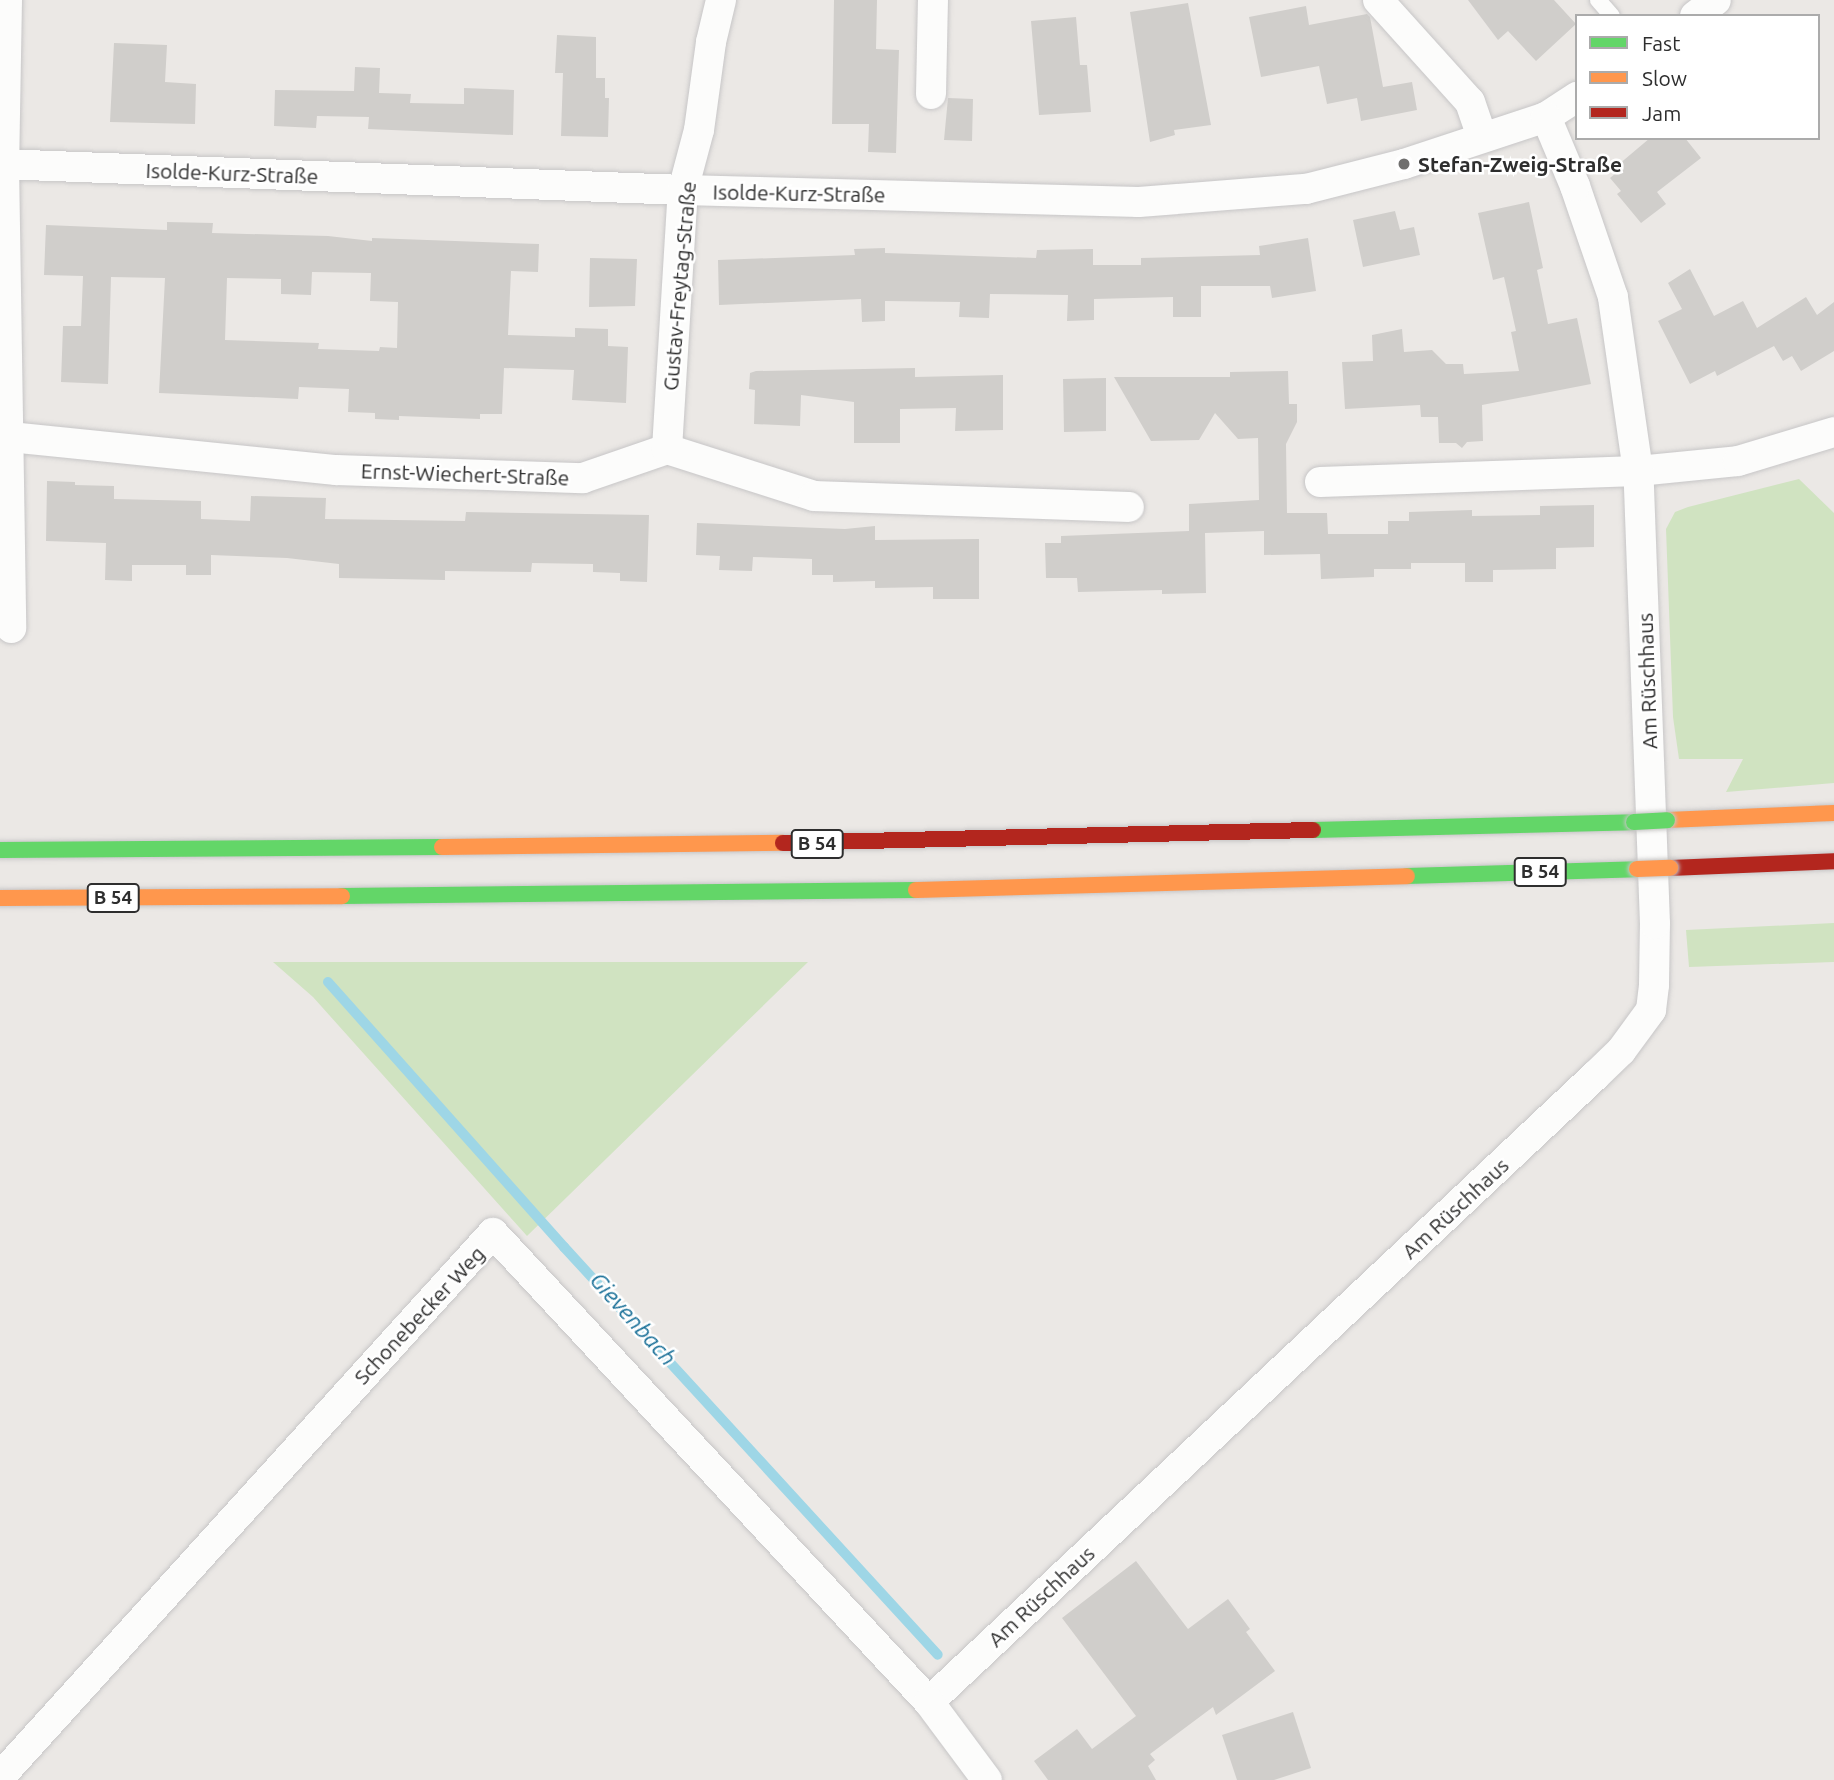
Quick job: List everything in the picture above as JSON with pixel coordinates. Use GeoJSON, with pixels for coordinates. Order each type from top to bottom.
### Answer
{"type":"FeatureCollection","features":[{"type":"Feature","properties":{"kind":"highway","name":"B 54"},"geometry":{"type":"LineString","coordinates":[[0,850],[676,846],[1634,822],[1834,813]]}},
{"type":"Feature","properties":{"kind":"highway","name":"B 54"},"geometry":{"type":"LineString","coordinates":[[0,898],[728,893],[1129,885],[1834,861]]}},
{"type":"Feature","properties":{"kind":"street"},"geometry":{"type":"LineString","coordinates":[[7,0],[2,164],[5,436],[11,628]]}},
{"type":"Feature","properties":{"kind":"street","name":"Gustav-Freytag-Straße"},"geometry":{"type":"LineString","coordinates":[[667,449],[683,190],[699,130],[711,42],[721,0]]}},
{"type":"Feature","properties":{"kind":"street"},"geometry":{"type":"LineString","coordinates":[[931,94],[933,0]]}},
{"type":"Feature","properties":{"kind":"street"},"geometry":{"type":"LineString","coordinates":[[1378,0],[1470,102],[1482,136]]}},
{"type":"Feature","properties":{"kind":"street"},"geometry":{"type":"LineString","coordinates":[[1698,14],[1716,0]]}},
{"type":"Feature","properties":{"kind":"street","name":"Isolde-Kurz-Straße"},"geometry":{"type":"LineString","coordinates":[[2,164],[683,190],[1139,202],[1306,189],[1404,164],[1546,117],[1575,98]]}},
{"type":"Feature","properties":{"kind":"street","name":"Am Rüschhaus"},"geometry":{"type":"LineString","coordinates":[[929,1702],[1595,1076],[1629,1042],[1651,1010],[1655,924],[1638,471],[1613,297],[1575,187],[1546,117]]}},
{"type":"Feature","properties":{"kind":"street"},"geometry":{"type":"LineString","coordinates":[[1320,482],[1638,471],[1738,461],[1834,432]]}},
{"type":"Feature","properties":{"kind":"street","name":"Ernst-Wiechert-Straße"},"geometry":{"type":"LineString","coordinates":[[5,436],[337,470],[583,478],[667,449]]}},
{"type":"Feature","properties":{"kind":"street"},"geometry":{"type":"LineString","coordinates":[[667,449],[814,496],[1129,507]]}},
{"type":"Feature","properties":{"kind":"street","name":"Schonebecker Weg"},"geometry":{"type":"LineString","coordinates":[[0,1777],[494,1233],[929,1702]]}},
{"type":"Feature","properties":{"kind":"street"},"geometry":{"type":"LineString","coordinates":[[929,1702],[987,1780]]}},
{"type":"Feature","properties":{"kind":"lane"},"geometry":{"type":"LineString","coordinates":[[1598,0],[1610,14]]}},
{"type":"Feature","properties":{"kind":"green space"},"geometry":{"type":"Polygon","coordinates":[[[1799,479],[1834,513],[1834,783],[1726,792],[1743,759],[1679,759],[1673,717],[1666,529],[1675,512],[1688,507],[1799,479]]]}},
{"type":"Feature","properties":{"kind":"green space"},"geometry":{"type":"Polygon","coordinates":[[[1834,923],[1834,962],[1689,967],[1686,930],[1834,923]]]}},
{"type":"Feature","properties":{"kind":"green space"},"geometry":{"type":"Polygon","coordinates":[[[273,962],[808,962],[527,1236],[313,997],[273,962]]]}},
{"type":"Feature","properties":{"kind":"building"},"geometry":{"type":"Polygon","coordinates":[[[834,0],[877,0],[876,49],[899,50],[896,153],[868,152],[869,124],[832,124],[834,0]]]}},
{"type":"Feature","properties":{"kind":"building"},"geometry":{"type":"Polygon","coordinates":[[[1468,0],[1554,0],[1575,23],[1536,61],[1508,31],[1498,40],[1468,0]]]}},
{"type":"Feature","properties":{"kind":"building"},"geometry":{"type":"Polygon","coordinates":[[[1188,3],[1211,125],[1174,130],[1175,135],[1150,142],[1130,12],[1188,3]]]}},
{"type":"Feature","properties":{"kind":"building"},"geometry":{"type":"Polygon","coordinates":[[[1306,6],[1309,25],[1367,14],[1370,17],[1383,87],[1412,82],[1417,110],[1361,121],[1357,98],[1327,104],[1319,66],[1261,77],[1249,17],[1306,6]]]}},
{"type":"Feature","properties":{"kind":"building"},"geometry":{"type":"Polygon","coordinates":[[[1076,17],[1080,65],[1087,65],[1091,112],[1039,115],[1031,21],[1076,17]]]}},
{"type":"Feature","properties":{"kind":"building"},"geometry":{"type":"Polygon","coordinates":[[[557,35],[596,37],[596,78],[605,78],[605,98],[609,98],[608,137],[561,136],[563,73],[555,73],[557,35]]]}},
{"type":"Feature","properties":{"kind":"building"},"geometry":{"type":"Polygon","coordinates":[[[114,43],[167,45],[165,82],[196,84],[195,124],[110,122],[114,43]]]}},
{"type":"Feature","properties":{"kind":"building"},"geometry":{"type":"Polygon","coordinates":[[[355,67],[380,68],[379,93],[411,94],[410,103],[464,104],[464,88],[514,90],[513,135],[368,129],[369,117],[317,116],[316,128],[274,126],[275,90],[354,91],[355,67]]]}},
{"type":"Feature","properties":{"kind":"building"},"geometry":{"type":"Polygon","coordinates":[[[948,98],[973,99],[972,141],[944,140],[948,98]]]}},
{"type":"Feature","properties":{"kind":"building"},"geometry":{"type":"Polygon","coordinates":[[[1648,140],[1687,140],[1701,158],[1657,192],[1666,204],[1641,223],[1617,194],[1621,191],[1610,178],[1621,169],[1618,165],[1648,140]]]}},
{"type":"Feature","properties":{"kind":"building"},"geometry":{"type":"Polygon","coordinates":[[[1529,202],[1543,268],[1537,270],[1548,324],[1577,318],[1591,384],[1482,405],[1483,441],[1467,442],[1462,448],[1456,443],[1439,443],[1438,417],[1421,417],[1420,405],[1345,409],[1342,362],[1373,361],[1372,335],[1402,329],[1404,352],[1432,350],[1446,364],[1463,364],[1464,374],[1519,371],[1511,332],[1516,331],[1504,277],[1493,280],[1478,213],[1529,202]]]}},
{"type":"Feature","properties":{"kind":"building"},"geometry":{"type":"Polygon","coordinates":[[[1395,211],[1400,230],[1414,227],[1420,255],[1363,267],[1353,220],[1395,211]]]}},
{"type":"Feature","properties":{"kind":"building"},"geometry":{"type":"Polygon","coordinates":[[[167,222],[213,223],[212,233],[328,236],[372,241],[372,238],[539,244],[538,272],[511,271],[508,335],[575,337],[575,328],[608,329],[608,346],[628,347],[626,403],[572,400],[574,370],[504,368],[502,414],[480,414],[480,419],[399,416],[399,420],[375,419],[375,413],[348,412],[349,389],[299,387],[298,399],[159,393],[165,278],[111,277],[108,384],[61,382],[63,326],[81,326],[83,276],[44,275],[46,225],[167,230],[167,222]],[[312,272],[311,295],[281,294],[281,279],[227,278],[225,340],[319,343],[318,349],[379,351],[380,347],[397,348],[398,302],[370,301],[371,273],[312,272]]]}},
{"type":"Feature","properties":{"kind":"building"},"geometry":{"type":"Polygon","coordinates":[[[1308,238],[1316,291],[1272,298],[1270,286],[1201,286],[1201,317],[1173,317],[1173,297],[1094,299],[1094,320],[1067,321],[1068,295],[990,294],[989,318],[959,317],[960,302],[885,301],[885,321],[862,322],[861,299],[719,305],[718,260],[855,255],[854,249],[885,248],[885,253],[1036,258],[1037,250],[1093,249],[1093,265],[1141,265],[1141,258],[1260,255],[1259,246],[1308,238]]]}},
{"type":"Feature","properties":{"kind":"building"},"geometry":{"type":"Polygon","coordinates":[[[590,258],[637,259],[635,306],[589,307],[590,258]]]}},
{"type":"Feature","properties":{"kind":"building"},"geometry":{"type":"Polygon","coordinates":[[[1690,269],[1714,316],[1743,301],[1757,328],[1806,297],[1817,315],[1834,302],[1834,351],[1801,371],[1792,356],[1783,361],[1774,346],[1717,376],[1715,371],[1690,384],[1658,321],[1682,309],[1668,283],[1690,269]]]}},
{"type":"Feature","properties":{"kind":"building"},"geometry":{"type":"Polygon","coordinates":[[[915,368],[915,377],[1003,375],[1003,430],[955,431],[956,408],[900,409],[900,443],[854,443],[854,402],[801,395],[800,426],[754,424],[755,390],[749,389],[750,373],[915,368]]]}},
{"type":"Feature","properties":{"kind":"building"},"geometry":{"type":"Polygon","coordinates":[[[1288,371],[1289,404],[1297,404],[1297,422],[1286,444],[1287,513],[1327,513],[1328,534],[1388,534],[1388,521],[1409,521],[1409,512],[1472,510],[1472,516],[1540,515],[1540,506],[1594,505],[1594,547],[1556,548],[1556,569],[1493,570],[1493,582],[1465,582],[1465,563],[1411,563],[1411,569],[1374,569],[1374,577],[1321,579],[1320,554],[1264,555],[1264,531],[1205,533],[1206,593],[1162,594],[1162,590],[1078,592],[1077,578],[1046,578],[1045,543],[1061,543],[1061,536],[1189,531],[1189,504],[1259,500],[1258,438],[1238,439],[1215,413],[1199,440],[1151,441],[1114,377],[1230,377],[1230,372],[1288,371]]]}},
{"type":"Feature","properties":{"kind":"building"},"geometry":{"type":"Polygon","coordinates":[[[1106,378],[1106,431],[1064,432],[1063,379],[1106,378]]]}},
{"type":"Feature","properties":{"kind":"building"},"geometry":{"type":"Polygon","coordinates":[[[47,481],[114,486],[114,499],[201,501],[201,519],[250,521],[251,496],[326,498],[325,519],[465,521],[466,512],[649,515],[647,582],[620,581],[620,573],[593,572],[593,564],[532,563],[531,572],[445,571],[445,580],[339,578],[339,564],[287,558],[211,555],[211,575],[186,575],[186,565],[132,565],[132,581],[105,580],[106,543],[46,541],[47,481]]]}},
{"type":"Feature","properties":{"kind":"building"},"geometry":{"type":"Polygon","coordinates":[[[697,523],[845,529],[875,526],[875,540],[979,539],[979,599],[933,599],[933,587],[875,588],[875,581],[833,582],[833,575],[812,575],[812,559],[753,557],[752,571],[719,570],[720,556],[696,555],[697,523]]]}},
{"type":"Feature","properties":{"kind":"building"},"geometry":{"type":"Polygon","coordinates":[[[1136,1561],[1188,1629],[1228,1599],[1250,1629],[1246,1632],[1275,1671],[1216,1715],[1213,1707],[1150,1754],[1155,1760],[1148,1766],[1156,1780],[1048,1780],[1034,1761],[1077,1729],[1092,1749],[1136,1716],[1062,1618],[1136,1561]]]}},
{"type":"Feature","properties":{"kind":"building"},"geometry":{"type":"Polygon","coordinates":[[[1293,1712],[1311,1768],[1274,1780],[1237,1780],[1222,1735],[1293,1712]]]}},
{"type":"Feature","properties":{"kind":"waterway","name":"Gievenbach"},"geometry":{"type":"LineString","coordinates":[[328,982],[564,1247],[938,1655]]}},
{"type":"Feature","properties":{"kind":"traffic: fast"},"geometry":{"type":"LineString","coordinates":[[1634,822],[1667,820]]}},
{"type":"Feature","properties":{"kind":"traffic: fast"},"geometry":{"type":"LineString","coordinates":[[1313,830],[1634,822]]}},
{"type":"Feature","properties":{"kind":"traffic: fast"},"geometry":{"type":"LineString","coordinates":[[0,850],[442,847]]}},
{"type":"Feature","properties":{"kind":"traffic: fast"},"geometry":{"type":"LineString","coordinates":[[1407,876],[1637,869]]}},
{"type":"Feature","properties":{"kind":"traffic: fast"},"geometry":{"type":"LineString","coordinates":[[342,896],[916,890]]}},
{"type":"Feature","properties":{"kind":"traffic: slow"},"geometry":{"type":"LineString","coordinates":[[1667,820],[1834,813]]}},
{"type":"Feature","properties":{"kind":"traffic: slow"},"geometry":{"type":"LineString","coordinates":[[442,847],[783,843]]}},
{"type":"Feature","properties":{"kind":"traffic: slow"},"geometry":{"type":"LineString","coordinates":[[1637,869],[1670,868]]}},
{"type":"Feature","properties":{"kind":"traffic: slow"},"geometry":{"type":"LineString","coordinates":[[916,890],[1407,876]]}},
{"type":"Feature","properties":{"kind":"traffic: slow"},"geometry":{"type":"LineString","coordinates":[[0,898],[342,896]]}},
{"type":"Feature","properties":{"kind":"traffic: jam"},"geometry":{"type":"LineString","coordinates":[[783,843],[1313,830]]}},
{"type":"Feature","properties":{"kind":"traffic: jam"},"geometry":{"type":"LineString","coordinates":[[1670,868],[1834,861]]}},
{"type":"Feature","properties":{"kind":"place","name":"Stefan-Zweig-Straße"},"geometry":{"type":"Point","coordinates":[1404,164]}}]}
